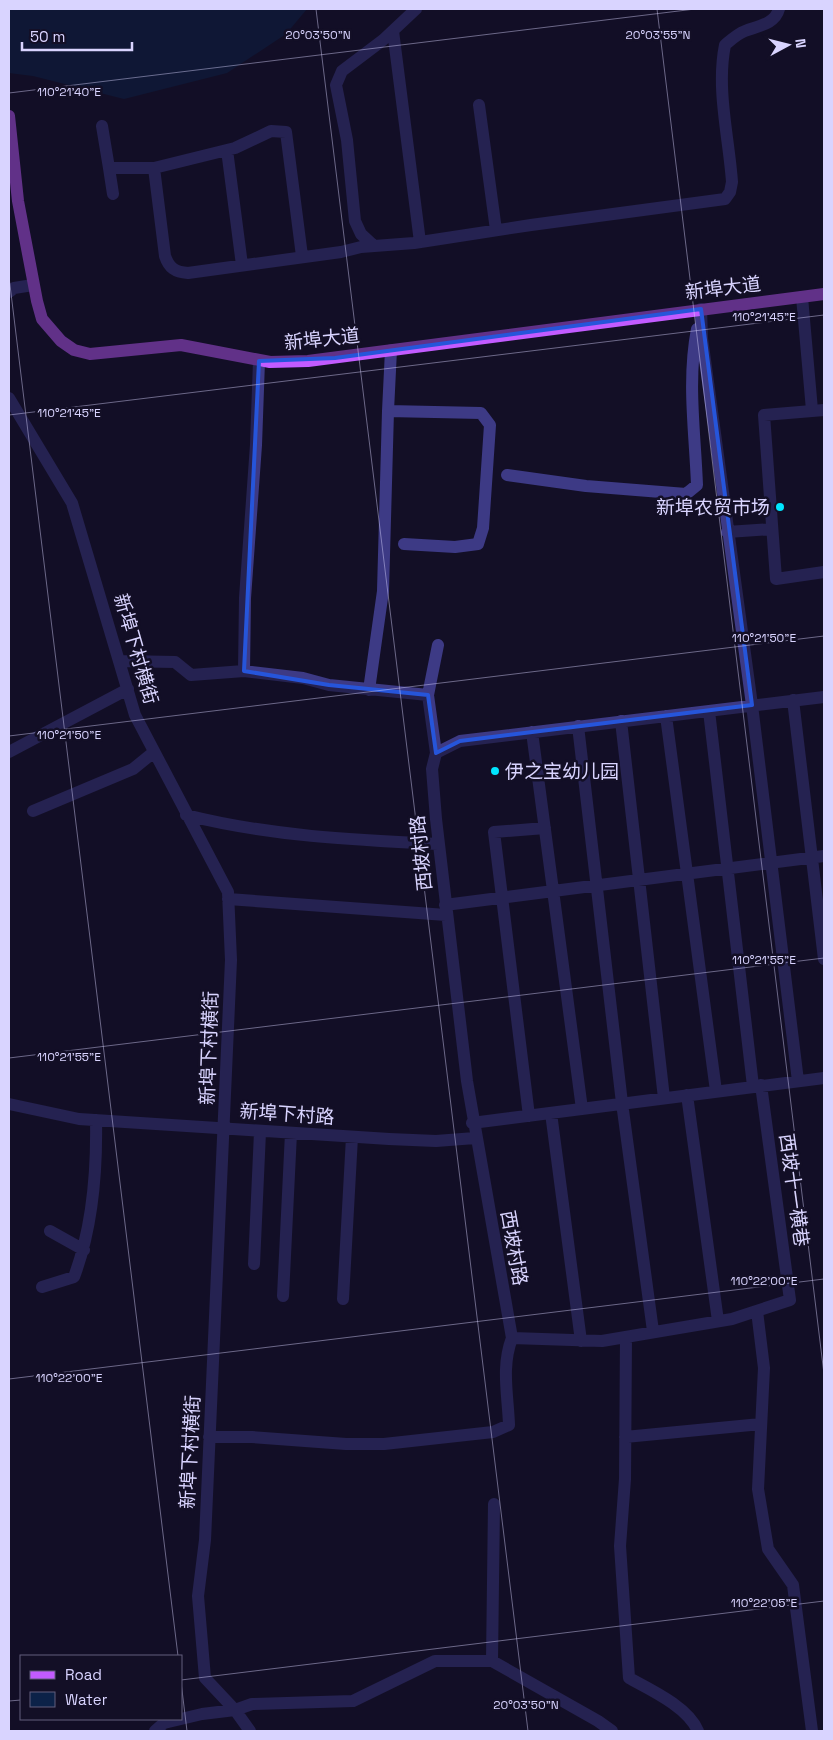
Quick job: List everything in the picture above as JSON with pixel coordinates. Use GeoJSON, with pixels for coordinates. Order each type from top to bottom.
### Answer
{"type":"FeatureCollection","features":[{"type":"Feature","properties":{"kind":"main road","name":"新埠大道"},"geometry":{"type":"LineString","coordinates":[[9,116],[10,140],[18,202],[33,285],[42,319],[61,341],[74,350],[90,354],[181,345],[259,360],[308,361],[824,294]]}},
{"type":"Feature","properties":{"kind":"street"},"geometry":{"type":"LineString","coordinates":[[374,246],[361,234],[355,221],[347,140],[336,85],[342,71],[393,31],[416,9]]}},
{"type":"Feature","properties":{"kind":"street"},"geometry":{"type":"LineString","coordinates":[[154,168],[162,242],[168,265],[180,272],[374,246],[420,242],[725,199],[730,192],[732,182],[722,66],[725,45],[744,32],[777,16],[779,9]]}},
{"type":"Feature","properties":{"kind":"street"},"geometry":{"type":"LineString","coordinates":[[393,31],[420,242]]}},
{"type":"Feature","properties":{"kind":"street"},"geometry":{"type":"LineString","coordinates":[[478,105],[496,230]]}},
{"type":"Feature","properties":{"kind":"street"},"geometry":{"type":"LineString","coordinates":[[102,126],[113,194]]}},
{"type":"Feature","properties":{"kind":"street"},"geometry":{"type":"LineString","coordinates":[[109,168],[154,168],[227,150],[271,132],[286,132],[302,256]]}},
{"type":"Feature","properties":{"kind":"street"},"geometry":{"type":"LineString","coordinates":[[227,150],[242,265]]}},
{"type":"Feature","properties":{"kind":"street"},"geometry":{"type":"LineString","coordinates":[[9,292],[14,288],[33,285]]}},
{"type":"Feature","properties":{"kind":"street"},"geometry":{"type":"LineString","coordinates":[[802,297],[818,410],[764,415],[776,579],[824,572]]}},
{"type":"Feature","properties":{"kind":"street"},"geometry":{"type":"LineString","coordinates":[[507,476],[586,486],[686,494],[697,485],[691,403],[692,355],[701,309]]}},
{"type":"Feature","properties":{"kind":"street"},"geometry":{"type":"LineString","coordinates":[[701,309],[702,338],[752,705],[798,1081]]}},
{"type":"Feature","properties":{"kind":"street"},"geometry":{"type":"LineString","coordinates":[[369,690],[383,591],[391,350]]}},
{"type":"Feature","properties":{"kind":"street"},"geometry":{"type":"LineString","coordinates":[[244,671],[245,598],[256,445],[259,360]]}},
{"type":"Feature","properties":{"kind":"street","name":"新埠下村横街"},"geometry":{"type":"LineString","coordinates":[[9,398],[72,503],[135,715],[228,892],[231,960],[224,1128],[204,1540],[198,1596],[205,1678],[250,1731]]}},
{"type":"Feature","properties":{"kind":"street"},"geometry":{"type":"LineString","coordinates":[[388,411],[481,413],[490,425],[483,528],[478,544],[455,547],[404,544]]}},
{"type":"Feature","properties":{"kind":"street"},"geometry":{"type":"LineString","coordinates":[[727,532],[772,529]]}},
{"type":"Feature","properties":{"kind":"street","name":"西坡村路"},"geometry":{"type":"LineString","coordinates":[[438,645],[428,695],[436,753],[432,769],[438,844],[472,1123],[512,1338]]}},
{"type":"Feature","properties":{"kind":"street"},"geometry":{"type":"LineString","coordinates":[[120,662],[175,662],[191,675],[244,671],[303,678],[329,685],[428,695]]}},
{"type":"Feature","properties":{"kind":"street"},"geometry":{"type":"LineString","coordinates":[[9,752],[128,689]]}},
{"type":"Feature","properties":{"kind":"street"},"geometry":{"type":"LineString","coordinates":[[436,753],[460,741],[824,697]]}},
{"type":"Feature","properties":{"kind":"street"},"geometry":{"type":"LineString","coordinates":[[792,700],[818,857],[824,959]]}},
{"type":"Feature","properties":{"kind":"street","name":"西坡十一横巷"},"geometry":{"type":"LineString","coordinates":[[709,711],[727,868],[757,1086],[790,1300],[756,1311]]}},
{"type":"Feature","properties":{"kind":"street"},"geometry":{"type":"LineString","coordinates":[[666,716],[716,1091]]}},
{"type":"Feature","properties":{"kind":"street"},"geometry":{"type":"LineString","coordinates":[[621,721],[664,1098]]}},
{"type":"Feature","properties":{"kind":"street"},"geometry":{"type":"LineString","coordinates":[[578,726],[622,1103],[653,1332]]}},
{"type":"Feature","properties":{"kind":"street"},"geometry":{"type":"LineString","coordinates":[[532,732],[582,1109]]}},
{"type":"Feature","properties":{"kind":"street"},"geometry":{"type":"LineString","coordinates":[[34,811],[133,769],[154,752]]}},
{"type":"Feature","properties":{"kind":"street"},"geometry":{"type":"LineString","coordinates":[[186,815],[213,822],[314,838],[438,844]]}},
{"type":"Feature","properties":{"kind":"street"},"geometry":{"type":"LineString","coordinates":[[529,1116],[494,832],[545,828]]}},
{"type":"Feature","properties":{"kind":"street"},"geometry":{"type":"LineString","coordinates":[[228,899],[446,910],[502,898],[818,857]]}},
{"type":"Feature","properties":{"kind":"street"},"geometry":{"type":"LineString","coordinates":[[472,1123],[824,1078]]}},
{"type":"Feature","properties":{"kind":"street"},"geometry":{"type":"LineString","coordinates":[[687,1095],[718,1321]]}},
{"type":"Feature","properties":{"kind":"street","name":"新埠下村路"},"geometry":{"type":"LineString","coordinates":[[9,1104],[79,1120],[436,1141],[475,1138]]}},
{"type":"Feature","properties":{"kind":"street"},"geometry":{"type":"LineString","coordinates":[[551,1113],[581,1341]]}},
{"type":"Feature","properties":{"kind":"street"},"geometry":{"type":"LineString","coordinates":[[42,1288],[74,1277],[84,1250],[96,1144],[96,1120]]}},
{"type":"Feature","properties":{"kind":"street"},"geometry":{"type":"LineString","coordinates":[[254,1264],[260,1132]]}},
{"type":"Feature","properties":{"kind":"street"},"geometry":{"type":"LineString","coordinates":[[284,1296],[291,1133]]}},
{"type":"Feature","properties":{"kind":"street"},"geometry":{"type":"LineString","coordinates":[[343,1299],[352,1137]]}},
{"type":"Feature","properties":{"kind":"street"},"geometry":{"type":"LineString","coordinates":[[50,1231],[84,1250]]}},
{"type":"Feature","properties":{"kind":"street"},"geometry":{"type":"LineString","coordinates":[[209,1437],[252,1436],[346,1444],[384,1444],[493,1432],[508,1425],[505,1381],[506,1352],[512,1338],[602,1341],[718,1321],[756,1311],[764,1368],[758,1489],[768,1549],[793,1585],[812,1731]]}},
{"type":"Feature","properties":{"kind":"street"},"geometry":{"type":"LineString","coordinates":[[626,1337],[625,1437],[620,1546],[628,1678],[662,1695],[695,1724],[698,1731]]}},
{"type":"Feature","properties":{"kind":"street"},"geometry":{"type":"LineString","coordinates":[[625,1437],[761,1424]]}},
{"type":"Feature","properties":{"kind":"street"},"geometry":{"type":"LineString","coordinates":[[492,1661],[494,1504]]}},
{"type":"Feature","properties":{"kind":"street"},"geometry":{"type":"LineString","coordinates":[[182,1719],[234,1710],[252,1704],[353,1701],[435,1661],[492,1661],[598,1721],[612,1731]]}},
{"type":"Feature","properties":{"kind":"street"},"geometry":{"type":"LineString","coordinates":[[155,1731],[164,1723],[177,1720]]}},
{"type":"Feature","properties":{"kind":"highlighted area"},"geometry":{"type":"Polygon","coordinates":[[[701,309],[752,705],[460,741],[436,753],[428,695],[329,685],[244,671],[259,361],[335,358],[701,309]]]}},
{"type":"Feature","properties":{"kind":"water"},"geometry":{"type":"Polygon","coordinates":[[[9,9],[307,9],[286,34],[227,73],[124,99],[33,76],[9,73],[9,9]]]}},
{"type":"Feature","properties":{"kind":"place","name":"新埠农贸市场"},"geometry":{"type":"Point","coordinates":[780,507]}},
{"type":"Feature","properties":{"kind":"place","name":"伊之宝幼儿园"},"geometry":{"type":"Point","coordinates":[495,771]}}]}
